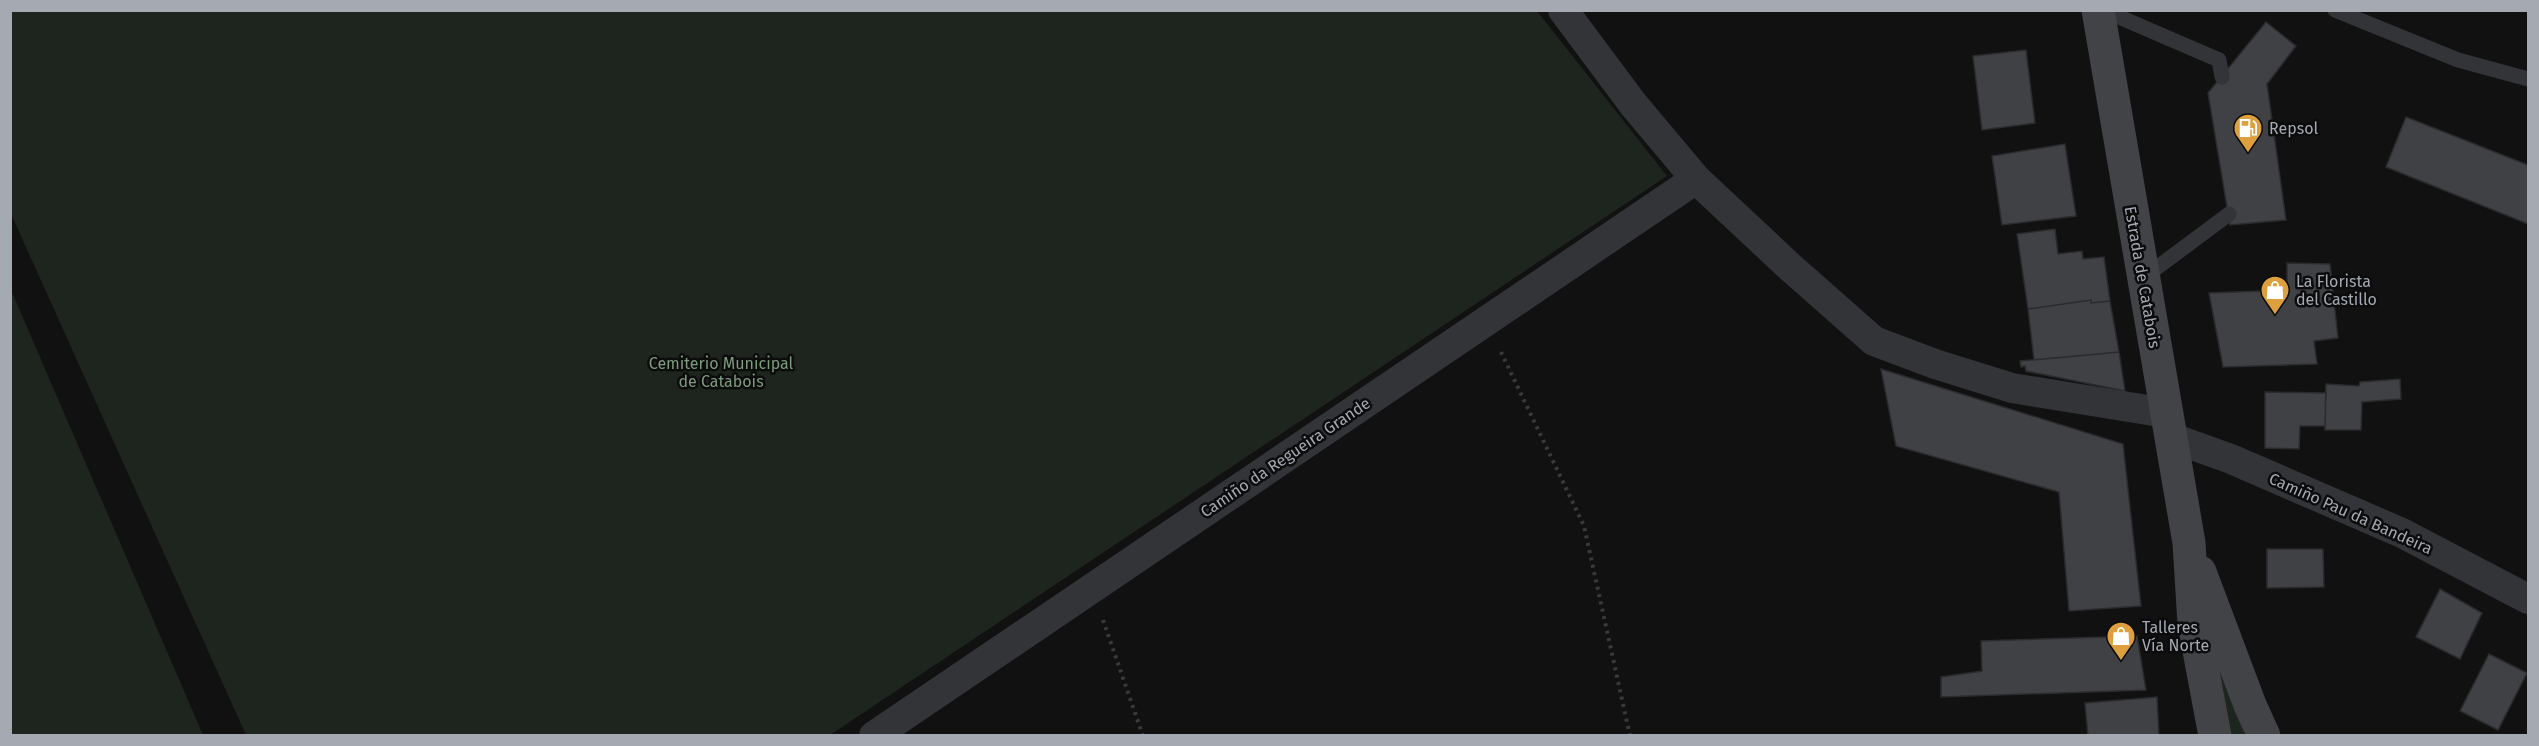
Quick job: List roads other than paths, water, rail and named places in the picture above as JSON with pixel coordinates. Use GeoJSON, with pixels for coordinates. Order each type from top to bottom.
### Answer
{"type":"FeatureCollection","features":[{"type":"Feature","properties":{"kind":"main road","name":"Estrada de Catabois"},"geometry":{"type":"LineString","coordinates":[[2098,10],[2189,543],[2193,624],[2215,735]]}},
{"type":"Feature","properties":{"kind":"main road","name":"Estrada de Catabois"},"geometry":{"type":"LineString","coordinates":[[2189,543],[2250,705],[2264,735]]}},
{"type":"Feature","properties":{"kind":"street","name":"Camiño Pau da Bandeira"},"geometry":{"type":"LineString","coordinates":[[1563,10],[1633,104],[1696,179],[1790,267],[1874,340],[1935,364],[2012,388],[2168,425],[2230,459],[2402,533],[2529,599]]}},
{"type":"Feature","properties":{"kind":"street","name":"Camiño da Regueira Grande"},"geometry":{"type":"LineString","coordinates":[[874,735],[1696,179]]}},
{"type":"Feature","properties":{"kind":"lane"},"geometry":{"type":"LineString","coordinates":[[2103,10],[2219,60],[2222,76]]}},
{"type":"Feature","properties":{"kind":"lane"},"geometry":{"type":"LineString","coordinates":[[2335,10],[2458,60],[2529,79]]}},
{"type":"Feature","properties":{"kind":"lane"},"geometry":{"type":"LineString","coordinates":[[2143,278],[2229,214]]}},
{"type":"Feature","properties":{"kind":"place","name":"Repsol"},"geometry":{"type":"Point","coordinates":[2248,154]}},
{"type":"Feature","properties":{"kind":"place","name":"La Florista del Castillo"},"geometry":{"type":"Point","coordinates":[2275,316]}},
{"type":"Feature","properties":{"kind":"place","name":"Talleres Vía Norte"},"geometry":{"type":"Point","coordinates":[2121,662]}},
{"type":"Feature","properties":{"kind":"park label","name":"Cemiterio Municipal de Catabois"},"geometry":{"type":"Point","coordinates":[721,372]}}]}
